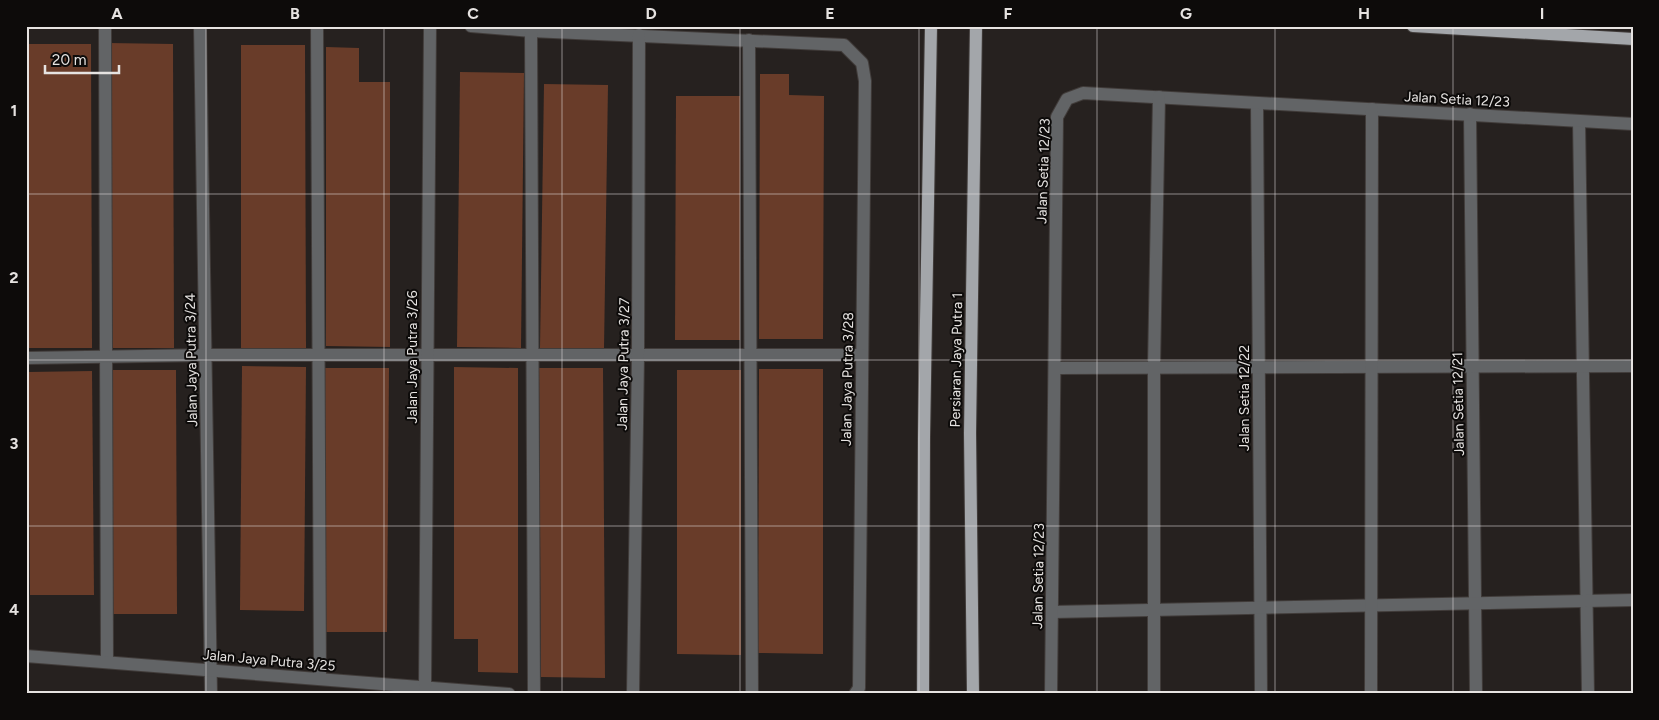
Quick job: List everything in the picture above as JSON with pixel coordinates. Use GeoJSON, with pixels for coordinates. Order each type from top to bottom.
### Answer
{"type":"FeatureCollection","features":[{"type":"Feature","properties":{"kind":"main road"},"geometry":{"type":"LineString","coordinates":[[923,694],[924,448],[931,26]]}},
{"type":"Feature","properties":{"kind":"main road","name":"Persiaran Jaya Putra 1"},"geometry":{"type":"LineString","coordinates":[[972,694],[970,433],[976,26]]}},
{"type":"Feature","properties":{"kind":"main road"},"geometry":{"type":"LineString","coordinates":[[1414,26],[1633,39]]}},
{"type":"Feature","properties":{"kind":"street"},"geometry":{"type":"LineString","coordinates":[[105,26],[107,662]]}},
{"type":"Feature","properties":{"kind":"street","name":"Jalan Jaya Putra 3/24"},"geometry":{"type":"LineString","coordinates":[[200,26],[211,694]]}},
{"type":"Feature","properties":{"kind":"street"},"geometry":{"type":"LineString","coordinates":[[317,26],[320,679]]}},
{"type":"Feature","properties":{"kind":"street","name":"Jalan Jaya Putra 3/26"},"geometry":{"type":"LineString","coordinates":[[425,687],[430,26]]}},
{"type":"Feature","properties":{"kind":"street"},"geometry":{"type":"LineString","coordinates":[[472,26],[531,31],[749,40],[752,694]]}},
{"type":"Feature","properties":{"kind":"street"},"geometry":{"type":"LineString","coordinates":[[531,31],[534,694]]}},
{"type":"Feature","properties":{"kind":"street","name":"Jalan Jaya Putra 3/27"},"geometry":{"type":"LineString","coordinates":[[633,694],[638,356],[639,35]]}},
{"type":"Feature","properties":{"kind":"street","name":"Jalan Jaya Putra 3/28"},"geometry":{"type":"LineString","coordinates":[[749,40],[844,45],[862,62],[865,81],[859,688],[855,694]]}},
{"type":"Feature","properties":{"kind":"street","name":"Jalan Setia 12/23"},"geometry":{"type":"LineString","coordinates":[[1052,694],[1057,117],[1067,99],[1083,93],[1633,124]]}},
{"type":"Feature","properties":{"kind":"street"},"geometry":{"type":"LineString","coordinates":[[1154,694],[1154,367],[1159,97]]}},
{"type":"Feature","properties":{"kind":"street","name":"Jalan Setia 12/22"},"geometry":{"type":"LineString","coordinates":[[1257,103],[1261,694]]}},
{"type":"Feature","properties":{"kind":"street"},"geometry":{"type":"LineString","coordinates":[[1371,694],[1372,109]]}},
{"type":"Feature","properties":{"kind":"street","name":"Jalan Setia 12/21"},"geometry":{"type":"LineString","coordinates":[[1470,114],[1476,694]]}},
{"type":"Feature","properties":{"kind":"street"},"geometry":{"type":"LineString","coordinates":[[1578,121],[1588,694]]}},
{"type":"Feature","properties":{"kind":"street"},"geometry":{"type":"LineString","coordinates":[[26,358],[206,355],[862,356]]}},
{"type":"Feature","properties":{"kind":"street"},"geometry":{"type":"LineString","coordinates":[[1055,368],[1633,366]]}},
{"type":"Feature","properties":{"kind":"street"},"geometry":{"type":"LineString","coordinates":[[1052,612],[1633,600]]}},
{"type":"Feature","properties":{"kind":"street","name":"Jalan Jaya Putra 3/25"},"geometry":{"type":"LineString","coordinates":[[26,656],[509,694]]}},
{"type":"Feature","properties":{"kind":"building"},"geometry":{"type":"Polygon","coordinates":[[[108,43],[173,44],[174,348],[110,348],[108,43]]]}},
{"type":"Feature","properties":{"kind":"building"},"geometry":{"type":"Polygon","coordinates":[[[26,44],[91,44],[92,348],[28,348],[26,44]]]}},
{"type":"Feature","properties":{"kind":"building"},"geometry":{"type":"Polygon","coordinates":[[[241,45],[305,45],[306,350],[241,349],[241,45]]]}},
{"type":"Feature","properties":{"kind":"building"},"geometry":{"type":"Polygon","coordinates":[[[326,47],[359,48],[359,82],[390,82],[390,347],[326,346],[326,47]]]}},
{"type":"Feature","properties":{"kind":"building"},"geometry":{"type":"Polygon","coordinates":[[[460,72],[524,73],[521,348],[457,347],[460,72]]]}},
{"type":"Feature","properties":{"kind":"building"},"geometry":{"type":"Polygon","coordinates":[[[760,74],[789,74],[789,95],[824,96],[823,339],[759,339],[760,74]]]}},
{"type":"Feature","properties":{"kind":"building"},"geometry":{"type":"Polygon","coordinates":[[[544,84],[608,85],[604,349],[540,348],[544,84]]]}},
{"type":"Feature","properties":{"kind":"building"},"geometry":{"type":"Polygon","coordinates":[[[676,96],[740,96],[740,340],[675,340],[676,96]]]}},
{"type":"Feature","properties":{"kind":"building"},"geometry":{"type":"Polygon","coordinates":[[[242,366],[306,367],[304,611],[240,610],[242,366]]]}},
{"type":"Feature","properties":{"kind":"building"},"geometry":{"type":"Polygon","coordinates":[[[454,367],[518,368],[518,673],[478,672],[478,639],[454,639],[454,367]]]}},
{"type":"Feature","properties":{"kind":"building"},"geometry":{"type":"Polygon","coordinates":[[[325,368],[389,368],[387,632],[323,632],[325,368]]]}},
{"type":"Feature","properties":{"kind":"building"},"geometry":{"type":"Polygon","coordinates":[[[539,368],[603,368],[605,678],[541,677],[539,368]]]}},
{"type":"Feature","properties":{"kind":"building"},"geometry":{"type":"Polygon","coordinates":[[[759,369],[823,369],[823,654],[758,653],[759,369]]]}},
{"type":"Feature","properties":{"kind":"building"},"geometry":{"type":"Polygon","coordinates":[[[111,370],[176,370],[177,614],[113,614],[111,370]]]}},
{"type":"Feature","properties":{"kind":"building"},"geometry":{"type":"Polygon","coordinates":[[[677,370],[741,370],[741,655],[677,654],[677,370]]]}},
{"type":"Feature","properties":{"kind":"building"},"geometry":{"type":"Polygon","coordinates":[[[92,371],[94,595],[30,595],[28,372],[92,371]]]}}]}
